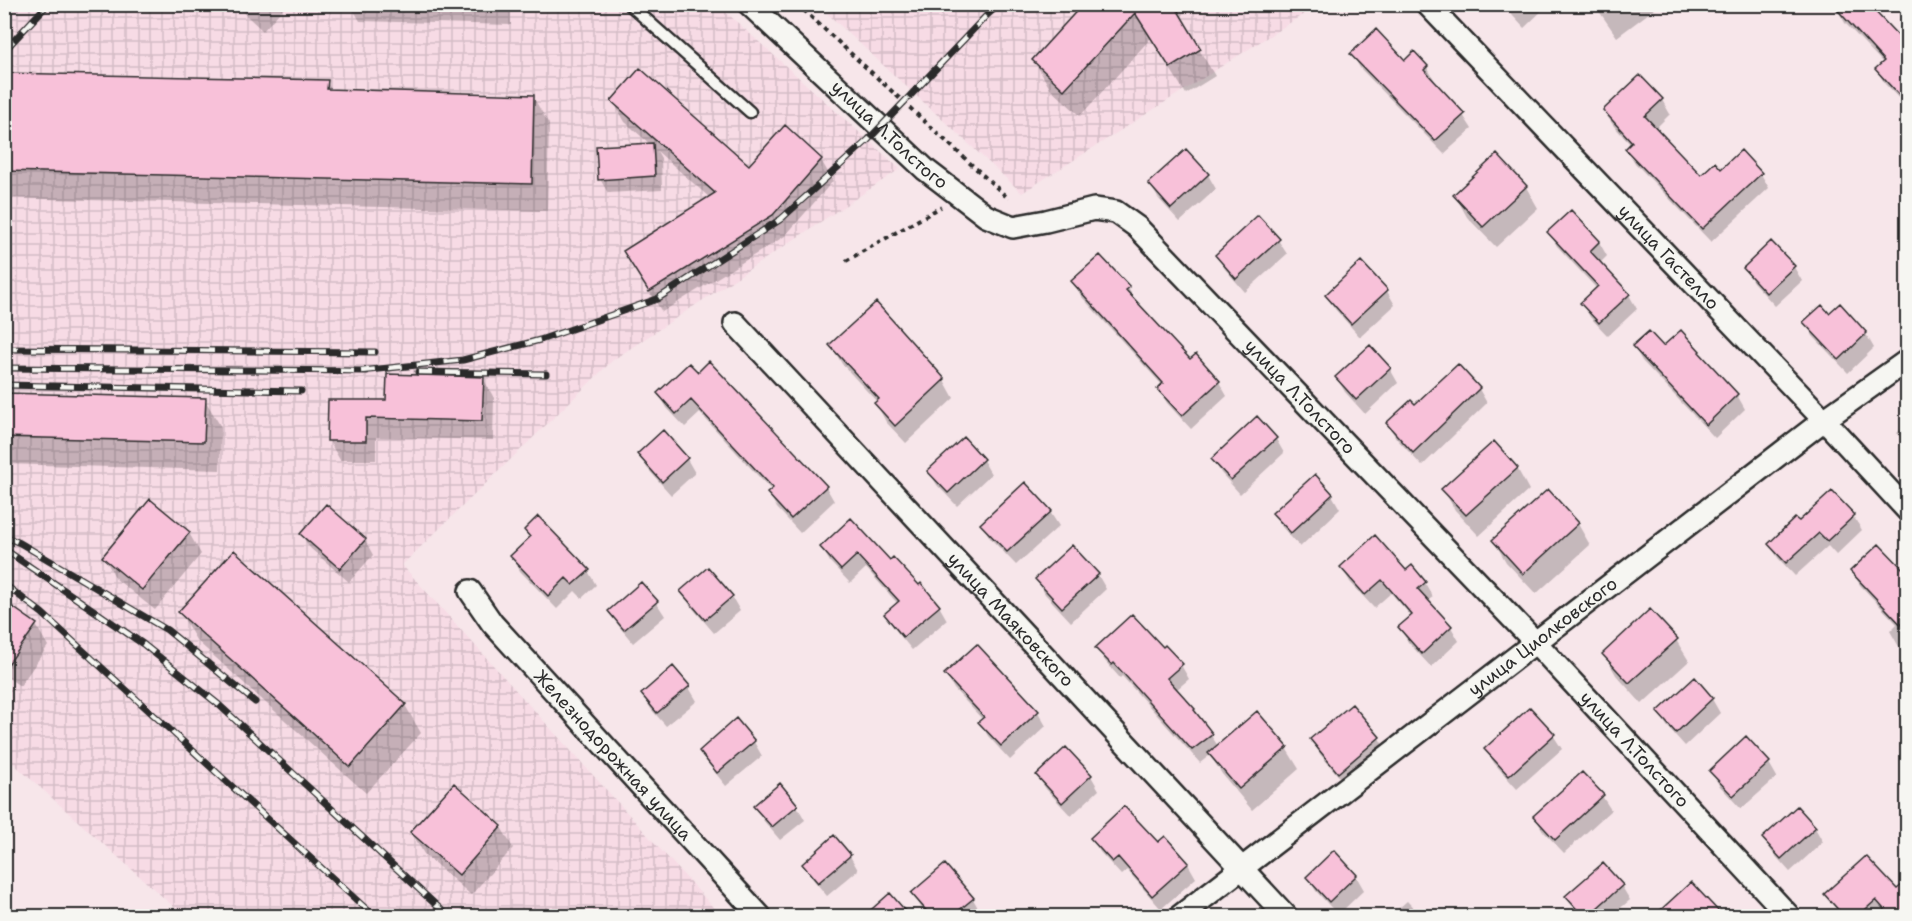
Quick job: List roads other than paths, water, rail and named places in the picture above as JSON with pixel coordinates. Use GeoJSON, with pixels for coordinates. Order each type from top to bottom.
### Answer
{"type":"FeatureCollection","features":[{"type":"Feature","properties":{"kind":"street","name":"улица Л.Толстого"},"geometry":{"type":"LineString","coordinates":[[749,4],[926,170],[986,216],[1013,227],[1094,209],[1116,212],[1137,227],[1536,643],[1789,916]]}},
{"type":"Feature","properties":{"kind":"street","name":"улица Гастелло"},"geometry":{"type":"LineString","coordinates":[[1427,4],[1908,511]]}},
{"type":"Feature","properties":{"kind":"street","name":"улица Маяковского"},"geometry":{"type":"LineString","coordinates":[[735,323],[1286,916]]}},
{"type":"Feature","properties":{"kind":"street","name":"улица Циолковского"},"geometry":{"type":"LineString","coordinates":[[1180,916],[1824,420],[1908,360]]}},
{"type":"Feature","properties":{"kind":"street","name":"Железнодорожная улица"},"geometry":{"type":"LineString","coordinates":[[470,591],[492,623],[760,916]]}},
{"type":"Feature","properties":{"kind":"lane"},"geometry":{"type":"LineString","coordinates":[[629,4],[750,112]]}},
{"type":"Feature","properties":{"kind":"railway"},"geometry":{"type":"LineString","coordinates":[[4,51],[48,4]]}},
{"type":"Feature","properties":{"kind":"railway"},"geometry":{"type":"LineString","coordinates":[[361,371],[463,360],[540,340],[657,299],[781,219],[868,140],[1000,4]]}},
{"type":"Feature","properties":{"kind":"railway"},"geometry":{"type":"LineString","coordinates":[[4,349],[375,352]]}},
{"type":"Feature","properties":{"kind":"railway"},"geometry":{"type":"LineString","coordinates":[[4,368],[367,371]]}},
{"type":"Feature","properties":{"kind":"railway"},"geometry":{"type":"LineString","coordinates":[[418,372],[546,374]]}},
{"type":"Feature","properties":{"kind":"railway"},"geometry":{"type":"LineString","coordinates":[[4,385],[301,391]]}},
{"type":"Feature","properties":{"kind":"railway"},"geometry":{"type":"LineString","coordinates":[[4,536],[20,543],[167,630],[255,702]]}},
{"type":"Feature","properties":{"kind":"railway"},"geometry":{"type":"LineString","coordinates":[[4,549],[143,644],[218,704],[448,916]]}},
{"type":"Feature","properties":{"kind":"railway"},"geometry":{"type":"LineString","coordinates":[[4,584],[42,613],[374,916]]}}]}
